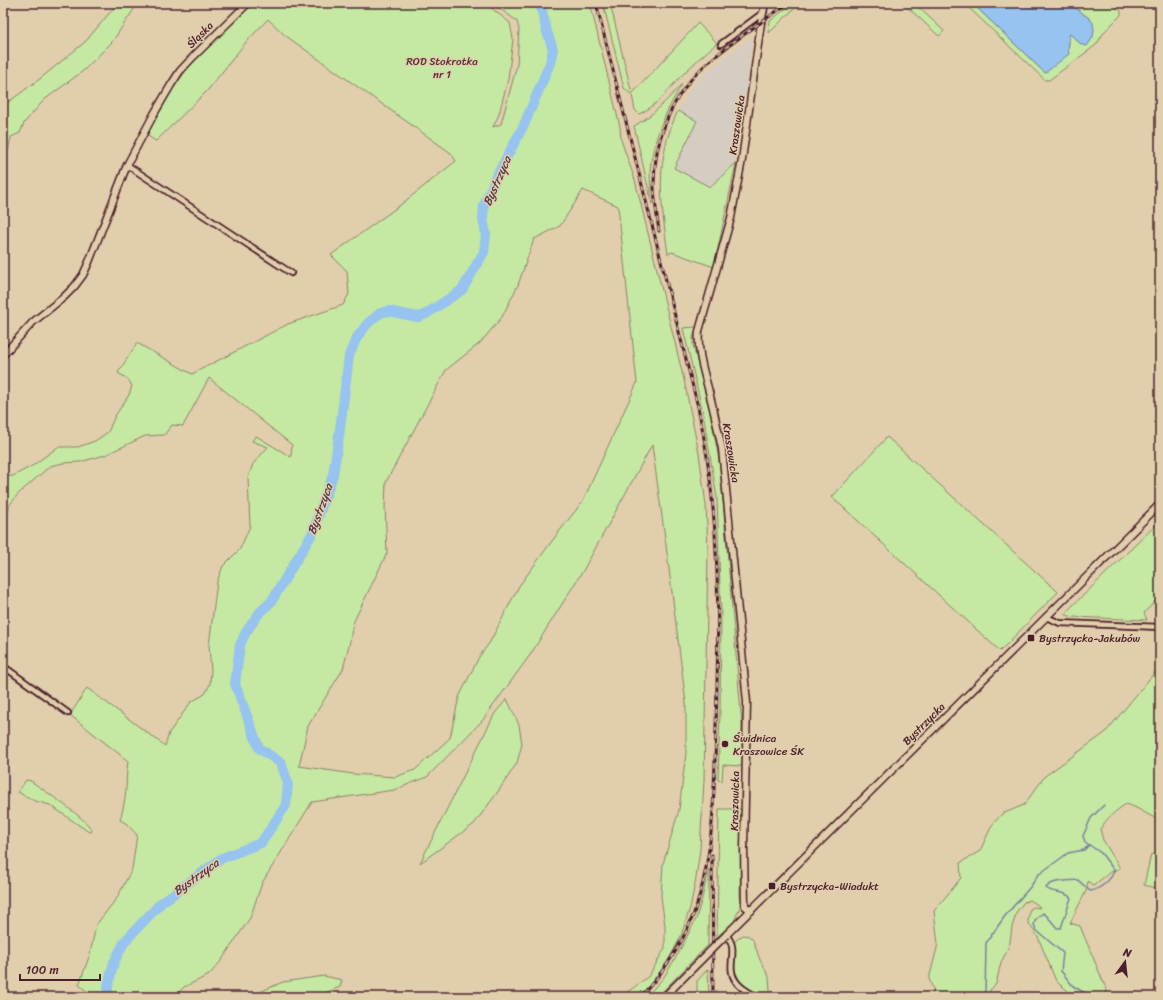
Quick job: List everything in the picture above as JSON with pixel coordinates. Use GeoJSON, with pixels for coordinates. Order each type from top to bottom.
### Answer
{"type":"FeatureCollection","features":[{"type":"Feature","properties":{"kind":"street","name":"Śląska"},"geometry":{"type":"LineString","coordinates":[[3,355],[33,322],[74,287],[83,275],[127,165],[171,85],[192,57],[248,3]]}},
{"type":"Feature","properties":{"kind":"street","name":"Kraszowicka"},"geometry":{"type":"LineString","coordinates":[[751,911],[745,906],[744,848],[747,702],[722,449],[698,341],[699,331],[731,218],[742,160],[765,3]]}},
{"type":"Feature","properties":{"kind":"street"},"geometry":{"type":"LineString","coordinates":[[721,44],[764,12]]}},
{"type":"Feature","properties":{"kind":"street"},"geometry":{"type":"LineString","coordinates":[[127,165],[291,273]]}},
{"type":"Feature","properties":{"kind":"street","name":"Bystrzycka"},"geometry":{"type":"LineString","coordinates":[[664,997],[1160,504]]}},
{"type":"Feature","properties":{"kind":"street"},"geometry":{"type":"LineString","coordinates":[[1046,617],[1060,623],[1160,627]]}},
{"type":"Feature","properties":{"kind":"street"},"geometry":{"type":"LineString","coordinates":[[3,666],[68,714]]}},
{"type":"Feature","properties":{"kind":"street"},"geometry":{"type":"LineString","coordinates":[[726,935],[732,946],[731,972],[734,980],[738,985],[758,997]]}},
{"type":"Feature","properties":{"kind":"shaded area"},"geometry":{"type":"Polygon","coordinates":[[[753,37],[736,163],[710,187],[674,168],[697,121],[678,111],[688,93],[700,78],[722,59],[753,37]]]}},
{"type":"Feature","properties":{"kind":"green space"},"geometry":{"type":"Polygon","coordinates":[[[118,3],[138,3],[112,42],[83,71],[44,100],[24,123],[20,133],[11,137],[3,175],[3,106],[41,78],[85,42],[118,3]]]}},
{"type":"Feature","properties":{"kind":"green space","name":"ROD Stokrotka nr 1"},"geometry":{"type":"Polygon","coordinates":[[[254,3],[485,3],[510,23],[513,39],[508,79],[499,114],[493,127],[501,124],[517,65],[519,30],[517,21],[492,3],[590,3],[620,127],[621,140],[635,180],[684,380],[699,454],[706,505],[708,550],[704,780],[700,849],[696,878],[690,908],[681,936],[668,961],[652,983],[638,997],[621,997],[649,976],[665,948],[665,926],[661,896],[663,864],[679,810],[686,753],[686,703],[652,445],[584,569],[530,655],[482,721],[427,777],[394,790],[312,802],[262,883],[250,918],[221,961],[209,975],[184,987],[174,997],[94,997],[79,985],[90,954],[96,925],[117,898],[132,869],[137,835],[127,824],[120,820],[125,798],[128,761],[70,715],[87,688],[165,746],[169,733],[191,702],[205,694],[210,684],[211,670],[209,646],[217,582],[223,566],[240,549],[250,526],[248,478],[253,464],[268,447],[252,441],[256,436],[291,457],[292,445],[209,378],[183,426],[172,425],[164,435],[145,436],[105,455],[80,462],[63,463],[50,466],[18,494],[9,506],[3,548],[3,477],[13,476],[32,466],[58,447],[78,447],[95,441],[108,432],[115,416],[129,395],[132,386],[128,379],[118,373],[137,343],[192,374],[288,324],[343,305],[349,294],[347,271],[331,255],[399,206],[456,161],[451,153],[286,36],[268,19],[246,42],[207,91],[156,141],[146,135],[170,93],[187,69],[254,3]],[[583,190],[560,226],[534,239],[518,285],[502,317],[480,343],[446,370],[386,482],[385,507],[387,553],[353,623],[343,669],[308,726],[299,766],[353,774],[395,777],[415,770],[450,738],[459,697],[479,657],[490,642],[519,586],[583,501],[637,383],[618,206],[583,190]]]}},
{"type":"Feature","properties":{"kind":"green space"},"geometry":{"type":"Polygon","coordinates":[[[603,3],[610,3],[632,94],[698,23],[717,43],[680,77],[656,103],[639,114],[635,110],[632,95],[624,88],[603,3]]]}},
{"type":"Feature","properties":{"kind":"green space"},"geometry":{"type":"Polygon","coordinates":[[[793,3],[800,3],[769,33],[770,21],[793,3]]]}},
{"type":"Feature","properties":{"kind":"green space"},"geometry":{"type":"Polygon","coordinates":[[[903,3],[914,3],[944,31],[939,36],[903,3]]]}},
{"type":"Feature","properties":{"kind":"green space"},"geometry":{"type":"Polygon","coordinates":[[[964,3],[972,3],[1045,73],[1068,50],[1070,34],[1082,45],[1090,19],[1069,3],[1111,3],[1121,11],[1121,15],[1105,31],[1096,45],[1049,80],[1045,80],[964,3]]]}},
{"type":"Feature","properties":{"kind":"green space"},"geometry":{"type":"Polygon","coordinates":[[[682,84],[665,115],[651,160],[650,184],[652,204],[634,126],[654,112],[682,84]]]}},
{"type":"Feature","properties":{"kind":"green space"},"geometry":{"type":"Polygon","coordinates":[[[678,111],[697,121],[674,168],[710,187],[736,163],[714,267],[672,252],[668,254],[663,217],[661,182],[662,164],[670,129],[678,111]]]}},
{"type":"Feature","properties":{"kind":"green space"},"geometry":{"type":"Polygon","coordinates":[[[697,327],[693,337],[693,345],[711,415],[720,466],[742,725],[742,766],[723,765],[722,781],[718,780],[721,616],[717,498],[703,413],[683,328],[697,327]]]}},
{"type":"Feature","properties":{"kind":"green space"},"geometry":{"type":"Polygon","coordinates":[[[887,437],[1058,592],[1000,651],[832,497],[887,437]]]}},
{"type":"Feature","properties":{"kind":"green space"},"geometry":{"type":"Polygon","coordinates":[[[1160,521],[1160,596],[1144,613],[1147,620],[1073,617],[1064,614],[1160,521]]]}},
{"type":"Feature","properties":{"kind":"green space"},"geometry":{"type":"Polygon","coordinates":[[[1160,666],[1160,820],[1126,804],[1105,821],[1100,829],[1103,840],[1120,868],[1109,873],[1093,886],[1088,881],[1086,891],[1070,923],[1080,926],[1107,991],[1106,997],[1075,997],[1056,981],[1038,937],[1028,922],[1030,909],[1034,907],[1040,908],[1030,900],[1024,902],[1017,911],[1012,927],[1010,942],[1001,962],[996,984],[990,990],[989,997],[930,997],[934,991],[929,979],[938,944],[934,911],[961,878],[960,863],[980,851],[992,825],[1002,814],[1024,805],[1045,776],[1105,733],[1160,666]]]}},
{"type":"Feature","properties":{"kind":"green space"},"geometry":{"type":"Polygon","coordinates":[[[507,699],[519,725],[522,744],[517,763],[474,824],[420,863],[495,713],[507,699]]]}},
{"type":"Feature","properties":{"kind":"green space"},"geometry":{"type":"Polygon","coordinates":[[[26,780],[31,781],[75,813],[89,826],[92,831],[89,832],[50,805],[35,801],[18,792],[26,780]]]}},
{"type":"Feature","properties":{"kind":"green space"},"geometry":{"type":"Polygon","coordinates":[[[719,809],[741,809],[740,907],[734,921],[717,937],[719,809]]]}},
{"type":"Feature","properties":{"kind":"green space"},"geometry":{"type":"Polygon","coordinates":[[[1151,854],[1160,855],[1160,889],[1144,885],[1151,854]]]}},
{"type":"Feature","properties":{"kind":"green space"},"geometry":{"type":"Polygon","coordinates":[[[709,869],[708,945],[657,997],[646,997],[664,977],[696,919],[709,869]]]}},
{"type":"Feature","properties":{"kind":"green space"},"geometry":{"type":"Polygon","coordinates":[[[743,935],[749,936],[753,940],[760,960],[769,977],[770,991],[782,997],[763,997],[747,987],[738,978],[734,967],[734,942],[743,935]]]}},
{"type":"Feature","properties":{"kind":"green space"},"geometry":{"type":"Polygon","coordinates":[[[708,969],[709,997],[697,997],[697,981],[708,969]]]}},
{"type":"Feature","properties":{"kind":"green space"},"geometry":{"type":"Polygon","coordinates":[[[324,976],[342,980],[340,987],[314,997],[248,997],[283,982],[324,976]]]}},
{"type":"Feature","properties":{"kind":"water"},"geometry":{"type":"Polygon","coordinates":[[[972,3],[1069,3],[1093,23],[1093,37],[1087,46],[1082,45],[1070,34],[1068,46],[1069,54],[1045,73],[972,3]]]}},
{"type":"Feature","properties":{"kind":"waterway","name":"Bystrzyca"},"geometry":{"type":"LineString","coordinates":[[108,997],[108,986],[114,962],[125,941],[161,903],[222,858],[261,843],[286,805],[288,783],[281,763],[259,748],[235,684],[240,645],[246,632],[260,612],[271,602],[312,534],[333,475],[349,356],[356,339],[367,324],[380,313],[388,311],[418,317],[426,314],[462,290],[484,252],[486,234],[483,219],[484,205],[496,177],[524,125],[550,63],[553,49],[540,3]]}},
{"type":"Feature","properties":{"kind":"waterway"},"geometry":{"type":"LineString","coordinates":[[1097,997],[1083,992],[1073,986],[1061,971],[1063,953],[1036,930],[1034,924],[1036,919],[1043,913],[1057,928],[1061,928],[1071,898],[1065,894],[1049,890],[1046,888],[1048,885],[1060,881],[1078,880],[1090,891],[1101,886],[1111,877],[1114,870],[1101,853],[1085,842],[1083,836],[1091,818],[1104,805]]}},
{"type":"Feature","properties":{"kind":"waterway"},"geometry":{"type":"LineString","coordinates":[[985,997],[986,943],[1005,916],[1031,886],[1038,875],[1068,853],[1084,850],[1089,845]]}},
{"type":"Feature","properties":{"kind":"railway"},"geometry":{"type":"LineString","coordinates":[[596,3],[698,407],[706,447],[711,487],[717,567],[718,647],[715,771],[713,815],[708,858],[698,901],[682,940],[659,975],[640,997]]}},
{"type":"Feature","properties":{"kind":"railway"},"geometry":{"type":"LineString","coordinates":[[659,231],[654,188],[657,154],[666,121],[674,105],[693,77],[705,65],[788,3]]}},
{"type":"Feature","properties":{"kind":"railway"},"geometry":{"type":"LineString","coordinates":[[712,855],[713,997]]}},
{"type":"Feature","properties":{"kind":"place","name":"Bystrzycka-Jakubów"},"geometry":{"type":"Point","coordinates":[1031,638]}},
{"type":"Feature","properties":{"kind":"place","name":"Świdnica Kraszowice ŚK"},"geometry":{"type":"Point","coordinates":[725,744]}},
{"type":"Feature","properties":{"kind":"place","name":"Bystrzycka-Wiadukt"},"geometry":{"type":"Point","coordinates":[772,886]}}]}
